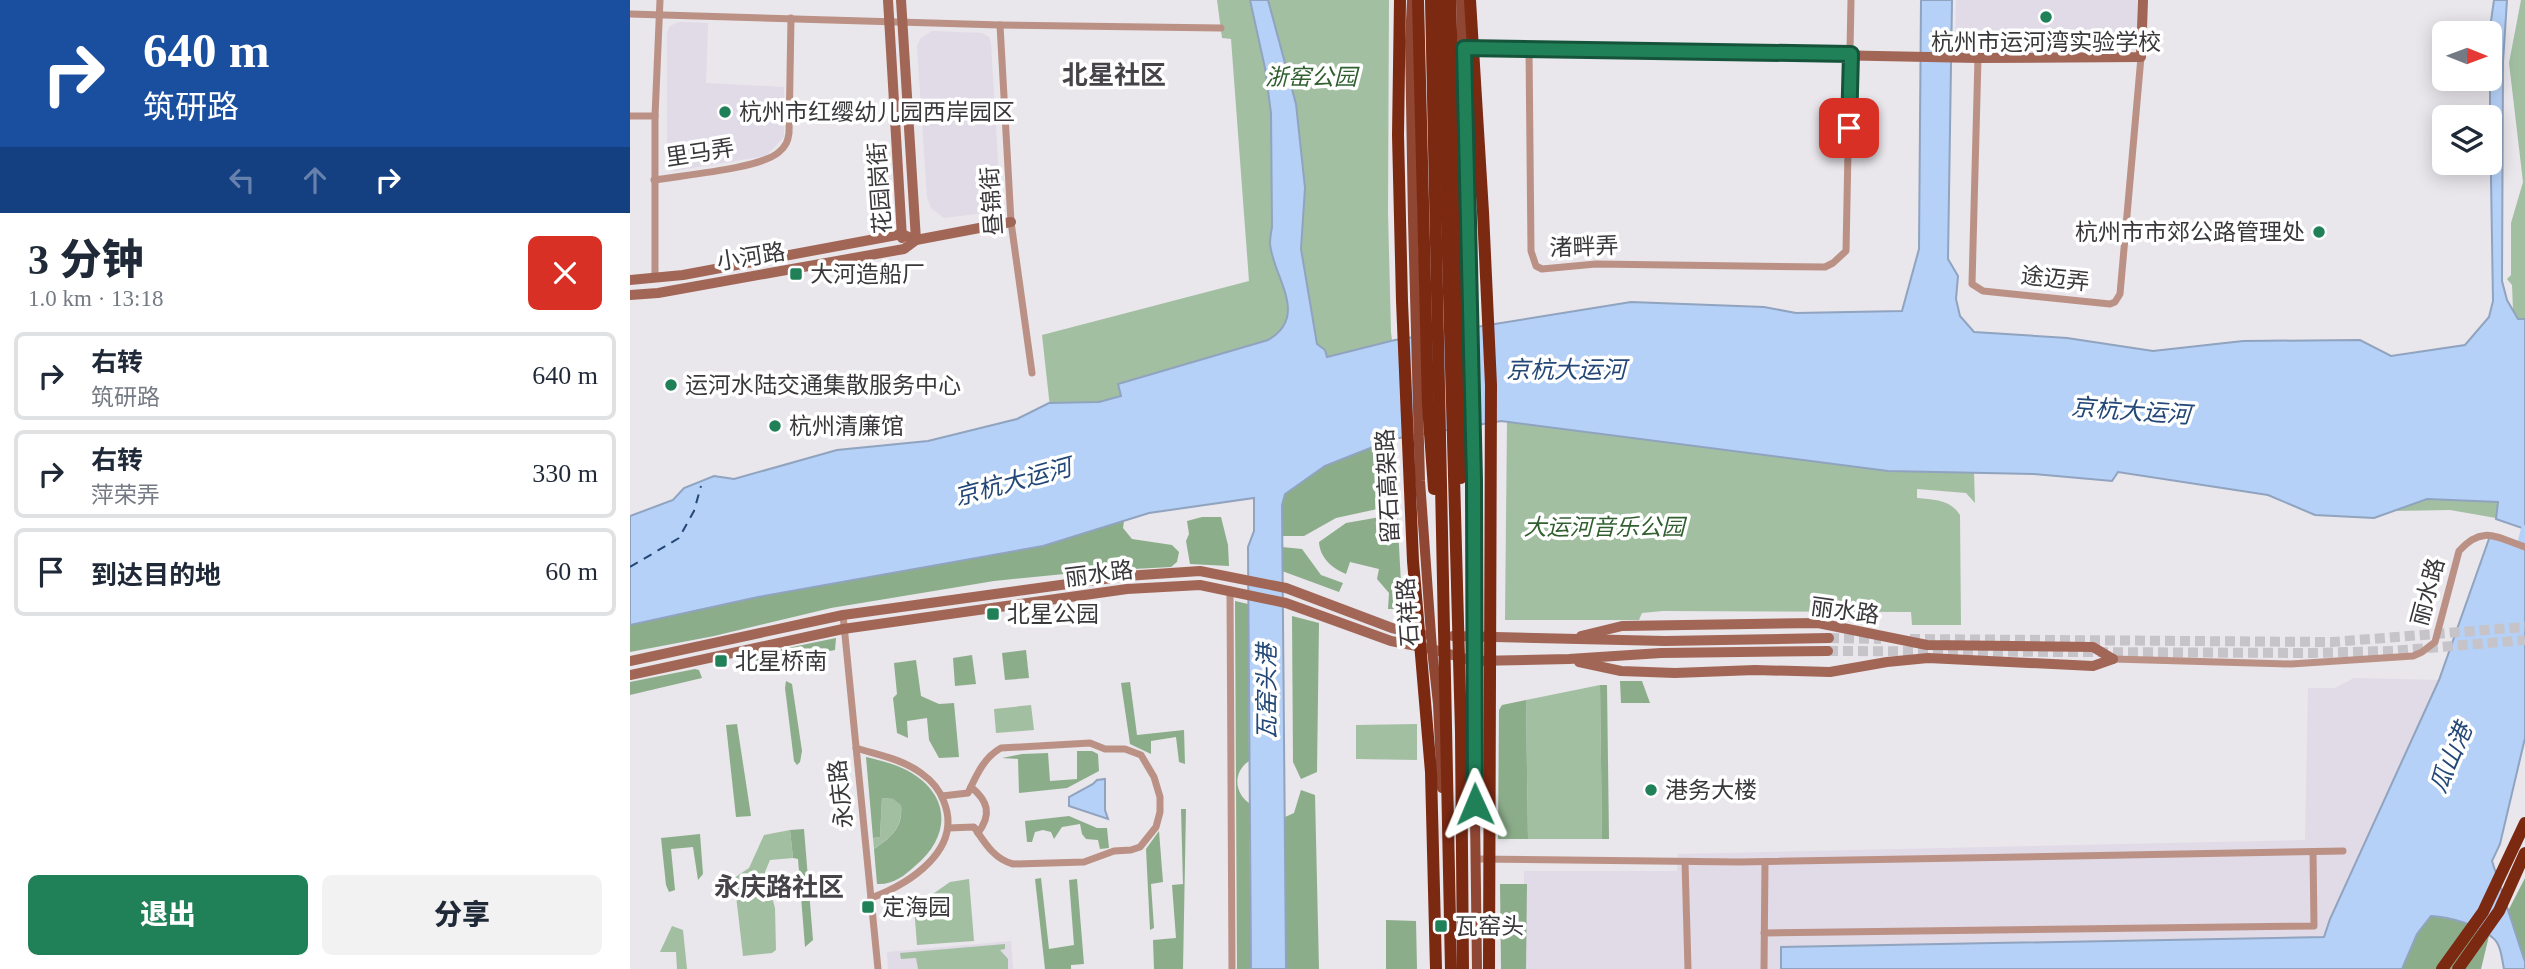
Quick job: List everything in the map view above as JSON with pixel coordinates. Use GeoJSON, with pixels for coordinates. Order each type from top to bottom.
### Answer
{"type":"FeatureCollection","features":[{"type":"Feature","properties":{"kind":"highway","name":"留石高架路"},"geometry":{"type":"LineString","coordinates":[[1400,0],[1398,135],[1402,301],[1413,561],[1430,772],[1436,969]]}},
{"type":"Feature","properties":{"kind":"highway"},"geometry":{"type":"LineString","coordinates":[[1418,0],[1428,405],[1441,545]]}},
{"type":"Feature","properties":{"kind":"highway"},"geometry":{"type":"LineString","coordinates":[[1430,0],[1451,913],[1448,969]]}},
{"type":"Feature","properties":{"kind":"highway"},"geometry":{"type":"LineString","coordinates":[[1441,0],[1461,732],[1463,969]]}},
{"type":"Feature","properties":{"kind":"highway"},"geometry":{"type":"LineString","coordinates":[[1450,0],[1463,409],[1457,562]]}},
{"type":"Feature","properties":{"kind":"highway"},"geometry":{"type":"LineString","coordinates":[[1470,0],[1490,385],[1489,969]]}},
{"type":"Feature","properties":{"kind":"highway"},"geometry":{"type":"LineString","coordinates":[[2442,969],[2483,912],[2525,823]]}},
{"type":"Feature","properties":{"kind":"highway"},"geometry":{"type":"LineString","coordinates":[[2458,969],[2499,911],[2525,853]]}},
{"type":"Feature","properties":{"kind":"main road","name":"花园岗街"},"geometry":{"type":"LineString","coordinates":[[888,0],[904,249]]}},
{"type":"Feature","properties":{"kind":"main road","name":"花园岗街"},"geometry":{"type":"LineString","coordinates":[[901,0],[916,240]]}},
{"type":"Feature","properties":{"kind":"main road","name":"石祥路"},"geometry":{"type":"LineString","coordinates":[[1412,0],[1410,42],[1420,457],[1438,704],[1448,969]]}},
{"type":"Feature","properties":{"kind":"main road"},"geometry":{"type":"LineString","coordinates":[[1461,0],[1472,436],[1477,969]]}},
{"type":"Feature","properties":{"kind":"main road"},"geometry":{"type":"LineString","coordinates":[[1464,48],[1978,58],[2141,57],[2143,0]]}},
{"type":"Feature","properties":{"kind":"main road","name":"小河路"},"geometry":{"type":"LineString","coordinates":[[630,295],[658,293],[904,249],[916,240],[1011,222]]}},
{"type":"Feature","properties":{"kind":"main road"},"geometry":{"type":"LineString","coordinates":[[902,234],[916,240]]}},
{"type":"Feature","properties":{"kind":"main road","name":"小河路"},"geometry":{"type":"LineString","coordinates":[[630,280],[792,256],[902,234]]}},
{"type":"Feature","properties":{"kind":"main road","name":"丽水路"},"geometry":{"type":"LineString","coordinates":[[630,661],[843,615],[1126,576],[1200,571],[1286,588],[1392,628],[1431,636],[1665,641],[1829,638]]}},
{"type":"Feature","properties":{"kind":"main road","name":"丽水路"},"geometry":{"type":"LineString","coordinates":[[630,675],[843,629],[1127,589],[1200,585],[1286,603],[1391,641],[1473,661],[1569,660],[1661,653],[1828,651]]}},
{"type":"Feature","properties":{"kind":"main road","name":"丽水路"},"geometry":{"type":"LineString","coordinates":[[1569,639],[1622,626],[1818,623],[1927,645],[2093,647],[2113,659]]}},
{"type":"Feature","properties":{"kind":"main road","name":"丽水路"},"geometry":{"type":"LineString","coordinates":[[1569,660],[1621,671],[1675,673],[1830,671],[1928,658],[2093,666],[2113,659]]}},
{"type":"Feature","properties":{"kind":"street"},"geometry":{"type":"LineString","coordinates":[[655,278],[655,116],[660,0]]}},
{"type":"Feature","properties":{"kind":"street"},"geometry":{"type":"LineString","coordinates":[[1851,0],[1851,54]]}},
{"type":"Feature","properties":{"kind":"street"},"geometry":{"type":"LineString","coordinates":[[630,14],[1000,25],[1221,28]]}},
{"type":"Feature","properties":{"kind":"street","name":"里马弄"},"geometry":{"type":"LineString","coordinates":[[654,180],[761,162],[781,151],[787,143],[789,132],[791,18]]}},
{"type":"Feature","properties":{"kind":"street","name":"昼锦街"},"geometry":{"type":"LineString","coordinates":[[1000,25],[1011,222],[1031,373]]}},
{"type":"Feature","properties":{"kind":"street","name":"渚畔弄"},"geometry":{"type":"LineString","coordinates":[[1529,49],[1531,251],[1536,266],[1542,269],[1596,264],[1818,268],[1833,263],[1846,251],[1851,54]]}},
{"type":"Feature","properties":{"kind":"street","name":"途迈弄"},"geometry":{"type":"LineString","coordinates":[[1978,58],[1972,284],[1983,291],[2110,304],[2115,302],[2120,294],[2141,57]]}},
{"type":"Feature","properties":{"kind":"street"},"geometry":{"type":"LineString","coordinates":[[630,116],[655,116]]}},
{"type":"Feature","properties":{"kind":"street","name":"丽水路"},"geometry":{"type":"LineString","coordinates":[[2113,659],[2291,664],[2413,656],[2435,642],[2459,551],[2469,540],[2478,535],[2490,536],[2525,547]]}},
{"type":"Feature","properties":{"kind":"street"},"geometry":{"type":"LineString","coordinates":[[1230,590],[1232,969]]}},
{"type":"Feature","properties":{"kind":"street","name":"永庆路"},"geometry":{"type":"LineString","coordinates":[[843,615],[878,969]]}},
{"type":"Feature","properties":{"kind":"street"},"geometry":{"type":"LineString","coordinates":[[942,796],[968,793],[988,759],[1001,748],[1090,744],[1104,750],[1125,749],[1141,755],[1154,777],[1160,797],[1156,827],[1140,847],[1114,851],[1084,862],[1013,864],[1002,861],[974,827],[948,828]]}},
{"type":"Feature","properties":{"kind":"street"},"geometry":{"type":"LineString","coordinates":[[856,748],[911,767],[936,786],[949,818],[940,849],[921,870],[871,898]]}},
{"type":"Feature","properties":{"kind":"street"},"geometry":{"type":"LineString","coordinates":[[971,787],[983,797],[987,807],[986,817],[978,833]]}},
{"type":"Feature","properties":{"kind":"street"},"geometry":{"type":"LineString","coordinates":[[1476,859],[1765,862],[2343,851]]}},
{"type":"Feature","properties":{"kind":"street"},"geometry":{"type":"LineString","coordinates":[[1765,933],[2314,926],[2313,852]]}},
{"type":"Feature","properties":{"kind":"street"},"geometry":{"type":"LineString","coordinates":[[1685,862],[1688,969]]}},
{"type":"Feature","properties":{"kind":"street"},"geometry":{"type":"LineString","coordinates":[[1764,969],[1765,862]]}},
{"type":"Feature","properties":{"kind":"shaded area","name":"杭州市运河湾实验学校"},"geometry":{"type":"Polygon","coordinates":[[[1956,0],[2137,0],[2137,34],[2121,52],[1955,53],[1956,0]]]}},
{"type":"Feature","properties":{"kind":"shaded area","name":"杭州市红缨幼儿园西岸园区"},"geometry":{"type":"Polygon","coordinates":[[[679,22],[708,23],[706,83],[784,87],[784,137],[766,156],[674,171],[667,169],[667,32],[670,26],[679,22]]]}},
{"type":"Feature","properties":{"kind":"shaded area"},"geometry":{"type":"Polygon","coordinates":[[[932,31],[982,33],[989,37],[1000,195],[991,212],[944,218],[931,208],[927,197],[917,46],[921,38],[932,31]]]}},
{"type":"Feature","properties":{"kind":"shaded area","name":"瓜山港"},"geometry":{"type":"Polygon","coordinates":[[[2354,678],[2439,680],[2324,937],[1782,947],[1781,969],[1523,969],[1524,871],[1677,871],[1678,854],[2305,840],[2308,688],[2335,688],[2354,678]]]}},
{"type":"Feature","properties":{"kind":"shaded area"},"geometry":{"type":"Polygon","coordinates":[[[1011,941],[1013,969],[888,969],[887,952],[1011,941]]]}},
{"type":"Feature","properties":{"kind":"green space","name":"浙窑公园"},"geometry":{"type":"Polygon","coordinates":[[[1217,0],[1389,0],[1388,212],[1394,358],[1054,444],[1042,335],[1249,281],[1231,39],[1222,38],[1217,0]]]}},
{"type":"Feature","properties":{"kind":"green space"},"geometry":{"type":"Polygon","coordinates":[[[2521,0],[2525,0],[2525,337],[2513,310],[2512,285],[2507,279],[2511,275],[2511,223],[2523,182],[2509,63],[2521,0]]]}},
{"type":"Feature","properties":{"kind":"green space","name":"大运河音乐公园"},"geometry":{"type":"Polygon","coordinates":[[[1507,422],[1888,471],[1974,473],[1975,503],[1966,493],[1917,489],[1917,498],[1946,503],[1960,515],[1961,625],[1912,625],[1911,612],[1663,611],[1642,613],[1639,620],[1505,620],[1507,422]]]}},
{"type":"Feature","properties":{"kind":"green space"},"geometry":{"type":"Polygon","coordinates":[[[1393,439],[1396,475],[1382,508],[1336,518],[1304,536],[1282,536],[1282,505],[1285,494],[1325,466],[1393,439]]]}},
{"type":"Feature","properties":{"kind":"green space"},"geometry":{"type":"Polygon","coordinates":[[[2427,499],[2499,502],[2496,518],[2450,510],[2393,511],[2427,499]]]}},
{"type":"Feature","properties":{"kind":"green space"},"geometry":{"type":"Polygon","coordinates":[[[1394,506],[1397,509],[1402,602],[1394,609],[1388,609],[1389,593],[1377,579],[1379,569],[1350,562],[1346,574],[1328,562],[1319,542],[1346,523],[1386,516],[1394,506]]]}},
{"type":"Feature","properties":{"kind":"green space"},"geometry":{"type":"Polygon","coordinates":[[[1202,517],[1221,517],[1228,545],[1229,566],[1190,564],[1186,541],[1189,534],[1187,521],[1202,517]]]}},
{"type":"Feature","properties":{"kind":"green space"},"geometry":{"type":"Polygon","coordinates":[[[1124,521],[1123,528],[1132,539],[1172,545],[1179,552],[1177,562],[1171,567],[994,581],[831,608],[714,636],[630,652],[630,625],[758,597],[1043,546],[1124,521]]]}},
{"type":"Feature","properties":{"kind":"green space"},"geometry":{"type":"Polygon","coordinates":[[[1282,547],[1302,549],[1321,575],[1343,583],[1339,592],[1282,571],[1282,547]]]}},
{"type":"Feature","properties":{"kind":"green space"},"geometry":{"type":"Polygon","coordinates":[[[1235,601],[1248,604],[1249,761],[1240,771],[1237,782],[1240,793],[1249,803],[1251,969],[1237,969],[1235,601]]]}},
{"type":"Feature","properties":{"kind":"green space"},"geometry":{"type":"Polygon","coordinates":[[[1292,616],[1319,623],[1317,772],[1301,779],[1293,762],[1292,616]]]}},
{"type":"Feature","properties":{"kind":"green space"},"geometry":{"type":"Polygon","coordinates":[[[836,638],[835,650],[745,668],[754,655],[836,638]]]}},
{"type":"Feature","properties":{"kind":"green space"},"geometry":{"type":"Polygon","coordinates":[[[1026,650],[1029,678],[1005,680],[1002,653],[1026,650]]]}},
{"type":"Feature","properties":{"kind":"green space"},"geometry":{"type":"Polygon","coordinates":[[[972,655],[976,684],[955,686],[953,658],[972,655]]]}},
{"type":"Feature","properties":{"kind":"green space"},"geometry":{"type":"Polygon","coordinates":[[[916,660],[921,696],[939,704],[954,703],[959,757],[939,758],[929,740],[927,718],[907,721],[908,738],[897,733],[893,698],[897,694],[894,663],[916,660]]]}},
{"type":"Feature","properties":{"kind":"green space"},"geometry":{"type":"Polygon","coordinates":[[[699,670],[702,678],[630,695],[630,682],[699,670]]]}},
{"type":"Feature","properties":{"kind":"green space"},"geometry":{"type":"Polygon","coordinates":[[[786,681],[792,684],[802,751],[797,765],[794,761],[786,681]]]}},
{"type":"Feature","properties":{"kind":"green space"},"geometry":{"type":"Polygon","coordinates":[[[1620,681],[1642,681],[1650,703],[1621,703],[1620,681]]]}},
{"type":"Feature","properties":{"kind":"green space"},"geometry":{"type":"Polygon","coordinates":[[[1130,682],[1137,735],[1184,730],[1185,764],[1179,762],[1176,737],[1151,741],[1151,754],[1130,744],[1121,683],[1130,682]]]}},
{"type":"Feature","properties":{"kind":"green space"},"geometry":{"type":"Polygon","coordinates":[[[1600,685],[1602,839],[1528,839],[1526,700],[1600,685]]]}},
{"type":"Feature","properties":{"kind":"green space"},"geometry":{"type":"Polygon","coordinates":[[[1600,685],[1607,685],[1609,839],[1602,839],[1600,685]]]}},
{"type":"Feature","properties":{"kind":"green space"},"geometry":{"type":"Polygon","coordinates":[[[1526,700],[1528,839],[1498,839],[1499,710],[1502,705],[1526,700]]]}},
{"type":"Feature","properties":{"kind":"green space"},"geometry":{"type":"Polygon","coordinates":[[[1031,705],[1034,730],[996,733],[994,709],[1031,705]]]}},
{"type":"Feature","properties":{"kind":"green space"},"geometry":{"type":"Polygon","coordinates":[[[737,724],[751,816],[736,817],[726,725],[737,724]]]}},
{"type":"Feature","properties":{"kind":"green space"},"geometry":{"type":"Polygon","coordinates":[[[1417,724],[1417,760],[1356,759],[1356,725],[1417,724]]]}},
{"type":"Feature","properties":{"kind":"green space"},"geometry":{"type":"Polygon","coordinates":[[[1077,751],[1092,751],[1098,754],[1099,771],[1067,788],[1019,793],[1018,759],[1002,758],[1048,753],[1050,781],[1077,779],[1077,751]]]}},
{"type":"Feature","properties":{"kind":"green space"},"geometry":{"type":"Polygon","coordinates":[[[866,757],[898,766],[918,777],[930,788],[941,813],[941,827],[928,854],[902,876],[883,884],[877,884],[874,849],[895,831],[900,820],[901,805],[893,799],[882,798],[880,837],[873,838],[866,757]]]}},
{"type":"Feature","properties":{"kind":"green space"},"geometry":{"type":"Polygon","coordinates":[[[1301,790],[1315,795],[1319,969],[1285,969],[1285,817],[1294,813],[1301,790]]]}},
{"type":"Feature","properties":{"kind":"green space"},"geometry":{"type":"Polygon","coordinates":[[[882,798],[893,799],[901,804],[900,819],[895,831],[874,849],[873,838],[880,837],[882,798]]]}},
{"type":"Feature","properties":{"kind":"green space"},"geometry":{"type":"Polygon","coordinates":[[[1181,809],[1186,809],[1183,969],[1154,969],[1153,940],[1176,938],[1172,885],[1183,884],[1181,809]]]}},
{"type":"Feature","properties":{"kind":"green space"},"geometry":{"type":"Polygon","coordinates":[[[1069,816],[1097,828],[1107,828],[1109,848],[1100,849],[1098,840],[1086,839],[1080,824],[1062,827],[1054,839],[1051,832],[1035,832],[1032,842],[1027,842],[1025,821],[1069,816]]]}},
{"type":"Feature","properties":{"kind":"green space"},"geometry":{"type":"Polygon","coordinates":[[[804,829],[813,940],[805,947],[798,859],[793,858],[790,830],[804,829]]]}},
{"type":"Feature","properties":{"kind":"green space"},"geometry":{"type":"Polygon","coordinates":[[[790,830],[793,858],[770,860],[765,872],[775,908],[776,950],[772,953],[743,956],[734,878],[749,868],[764,835],[790,830]]]}},
{"type":"Feature","properties":{"kind":"green space"},"geometry":{"type":"Polygon","coordinates":[[[1159,831],[1163,882],[1151,884],[1154,928],[1150,930],[1146,849],[1159,831]]]}},
{"type":"Feature","properties":{"kind":"green space"},"geometry":{"type":"Polygon","coordinates":[[[700,834],[703,874],[698,880],[693,847],[671,849],[675,890],[669,892],[661,838],[700,834]]]}},
{"type":"Feature","properties":{"kind":"green space"},"geometry":{"type":"Polygon","coordinates":[[[1041,878],[1049,949],[1074,945],[1069,880],[1077,879],[1084,964],[1071,965],[1071,969],[1045,969],[1035,879],[1041,878]]]}},
{"type":"Feature","properties":{"kind":"green space"},"geometry":{"type":"Polygon","coordinates":[[[2525,878],[2525,962],[2508,911],[2525,878]]]}},
{"type":"Feature","properties":{"kind":"green space"},"geometry":{"type":"Polygon","coordinates":[[[969,879],[974,941],[917,945],[914,907],[950,882],[969,879]]]}},
{"type":"Feature","properties":{"kind":"green space"},"geometry":{"type":"Polygon","coordinates":[[[1500,884],[1527,884],[1526,969],[1501,969],[1500,884]]]}},
{"type":"Feature","properties":{"kind":"green space"},"geometry":{"type":"Polygon","coordinates":[[[2431,916],[2461,921],[2489,936],[2481,969],[2402,969],[2417,934],[2431,916]]]}},
{"type":"Feature","properties":{"kind":"green space"},"geometry":{"type":"Polygon","coordinates":[[[1386,920],[1416,921],[1417,969],[1386,969],[1386,920]]]}},
{"type":"Feature","properties":{"kind":"green space"},"geometry":{"type":"Polygon","coordinates":[[[672,926],[683,930],[687,969],[677,969],[676,952],[660,952],[672,926]]]}},
{"type":"Feature","properties":{"kind":"green space"},"geometry":{"type":"Polygon","coordinates":[[[1005,944],[1005,949],[1000,950],[1008,959],[1008,969],[918,969],[916,958],[901,959],[900,953],[1005,944]]]}},
{"type":"Feature","properties":{"kind":"water"},"geometry":{"type":"Polygon","coordinates":[[[1250,0],[1268,0],[1296,104],[1305,188],[1301,249],[1317,344],[1325,350],[1327,357],[1395,340],[1631,302],[1764,307],[1796,313],[1902,311],[1919,249],[1921,0],[1952,0],[1948,259],[1958,276],[1956,299],[1960,316],[1974,332],[2067,338],[2153,351],[2243,341],[2360,340],[2391,356],[2465,345],[2489,317],[2493,301],[2491,175],[2502,175],[2502,105],[2490,105],[2490,91],[2502,91],[2502,21],[2491,21],[2494,0],[2507,0],[2503,62],[2502,281],[2507,300],[2518,319],[2525,319],[2525,529],[2496,519],[2498,502],[2427,499],[2374,518],[2315,515],[2268,495],[2118,472],[2112,481],[2034,474],[1888,471],[1501,421],[1393,439],[1325,466],[1285,494],[1282,505],[1286,969],[1251,969],[1248,547],[1254,531],[1254,498],[1149,513],[1043,546],[758,597],[630,625],[630,516],[673,500],[684,488],[714,476],[734,479],[837,450],[928,441],[1017,419],[1049,403],[1099,402],[1121,396],[1118,384],[1268,340],[1280,330],[1286,320],[1288,308],[1270,244],[1271,113],[1265,68],[1250,0]]]}},
{"type":"Feature","properties":{"kind":"water"},"geometry":{"type":"Polygon","coordinates":[[[2490,536],[2525,549],[2525,738],[2500,844],[2492,861],[2525,969],[2504,969],[2498,944],[2480,929],[2455,920],[2431,916],[2417,934],[2402,969],[1781,969],[1781,947],[2324,937],[2439,680],[2490,536]]]}},
{"type":"Feature","properties":{"kind":"water"},"geometry":{"type":"Polygon","coordinates":[[[1105,779],[1105,810],[1108,819],[1069,806],[1069,797],[1097,780],[1105,779]]]}},
{"type":"Feature","properties":{"kind":"waterway","name":"瓜山港"},"geometry":{"type":"LineString","coordinates":[[2519,553],[2525,529]]}},
{"type":"Feature","properties":{"kind":"ferry route"},"geometry":{"type":"LineString","coordinates":[[630,567],[679,538],[694,511],[701,486]]}},
{"type":"Feature","properties":{"kind":"tunnel"},"geometry":{"type":"LineString","coordinates":[[1910,639],[2332,642],[2525,627]]}},
{"type":"Feature","properties":{"kind":"tunnel"},"geometry":{"type":"LineString","coordinates":[[1829,638],[1881,639]]}},
{"type":"Feature","properties":{"kind":"tunnel"},"geometry":{"type":"LineString","coordinates":[[1828,651],[2312,653],[2393,651],[2525,640]]}},
{"type":"Feature","properties":{"kind":"place","name":"杭州市运河湾实验学校"},"geometry":{"type":"Point","coordinates":[2046,17]}},
{"type":"Feature","properties":{"kind":"place","name":"杭州市红缨幼儿园西岸园区"},"geometry":{"type":"Point","coordinates":[725,112]}},
{"type":"Feature","properties":{"kind":"place","name":"杭州市市郊公路管理处"},"geometry":{"type":"Point","coordinates":[2319,232]}},
{"type":"Feature","properties":{"kind":"place","name":"大河造船厂"},"geometry":{"type":"Point","coordinates":[796,274]}},
{"type":"Feature","properties":{"kind":"place","name":"运河水陆交通集散服务中心"},"geometry":{"type":"Point","coordinates":[671,385]}},
{"type":"Feature","properties":{"kind":"place","name":"杭州清廉馆"},"geometry":{"type":"Point","coordinates":[775,426]}},
{"type":"Feature","properties":{"kind":"place","name":"北星公园"},"geometry":{"type":"Point","coordinates":[993,614]}},
{"type":"Feature","properties":{"kind":"place","name":"北星桥南"},"geometry":{"type":"Point","coordinates":[721,661]}},
{"type":"Feature","properties":{"kind":"place","name":"港务大楼"},"geometry":{"type":"Point","coordinates":[1651,790]}},
{"type":"Feature","properties":{"kind":"place","name":"定海园"},"geometry":{"type":"Point","coordinates":[868,907]}},
{"type":"Feature","properties":{"kind":"place","name":"瓦窑头"},"geometry":{"type":"Point","coordinates":[1441,926]}},
{"type":"Feature","properties":{"kind":"district","name":"北星社区"},"geometry":{"type":"Point","coordinates":[1114,75]}},
{"type":"Feature","properties":{"kind":"district","name":"永庆路社区"},"geometry":{"type":"Point","coordinates":[779,887]}},
{"type":"Feature","properties":{"kind":"route"},"geometry":{"type":"LineString","coordinates":[[1475,804],[1474,480],[1464,48],[1851,54],[1849,128]]}},
{"type":"Feature","properties":{"kind":"water label","name":"京杭大运河"},"geometry":{"type":"Point","coordinates":[1566,370]}},
{"type":"Feature","properties":{"kind":"water label","name":"京杭大运河"},"geometry":{"type":"Point","coordinates":[2131,411]}},
{"type":"Feature","properties":{"kind":"water label","name":"京杭大运河"},"geometry":{"type":"Point","coordinates":[1013,482]}},
{"type":"Feature","properties":{"kind":"water label","name":"瓦窑头港"},"geometry":{"type":"Point","coordinates":[1267,692]}}]}
